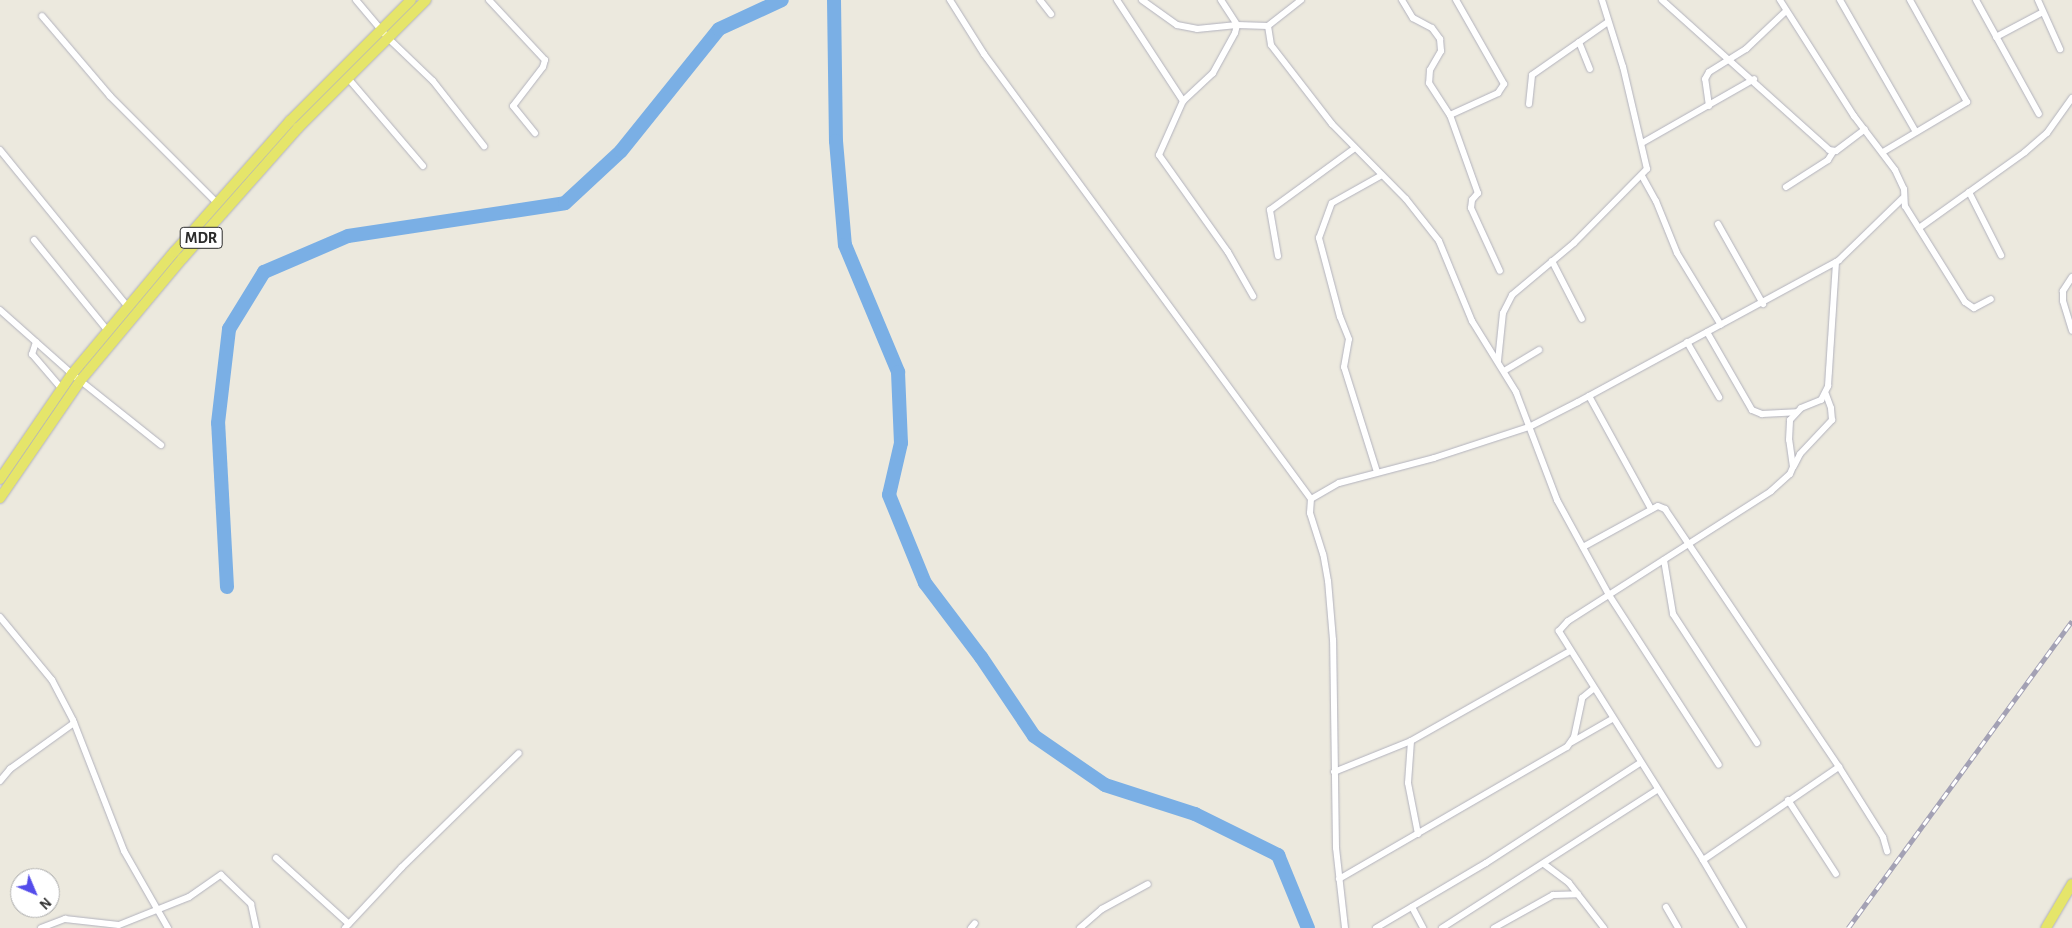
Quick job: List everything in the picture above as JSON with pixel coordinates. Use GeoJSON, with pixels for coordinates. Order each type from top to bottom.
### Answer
{"type":"FeatureCollection","features":[{"type":"Feature","properties":{"kind":"main road","name":"MDR"},"geometry":{"type":"LineString","coordinates":[[0,498],[76,377],[108,331],[217,203],[302,109],[411,0]]}},
{"type":"Feature","properties":{"kind":"main road","name":"MDR"},"geometry":{"type":"LineString","coordinates":[[0,479],[62,389],[76,377],[347,77],[426,0]]}},
{"type":"Feature","properties":{"kind":"main road"},"geometry":{"type":"LineString","coordinates":[[2046,928],[2072,884]]}},
{"type":"Feature","properties":{"kind":"street"},"geometry":{"type":"LineString","coordinates":[[356,0],[388,38],[433,81],[484,146]]}},
{"type":"Feature","properties":{"kind":"street"},"geometry":{"type":"LineString","coordinates":[[489,0],[545,60],[543,67],[513,106],[535,133]]}},
{"type":"Feature","properties":{"kind":"street"},"geometry":{"type":"LineString","coordinates":[[950,0],[979,46],[1311,499],[1310,513],[1323,554],[1328,581],[1333,640],[1334,772],[1339,879],[1346,928]]}},
{"type":"Feature","properties":{"kind":"street"},"geometry":{"type":"LineString","coordinates":[[1040,0],[1051,14]]}},
{"type":"Feature","properties":{"kind":"street"},"geometry":{"type":"LineString","coordinates":[[1117,0],[1183,101]]}},
{"type":"Feature","properties":{"kind":"street"},"geometry":{"type":"LineString","coordinates":[[1142,0],[1177,24],[1197,29],[1237,25],[1268,26],[1300,0]]}},
{"type":"Feature","properties":{"kind":"street"},"geometry":{"type":"LineString","coordinates":[[1221,0],[1237,25]]}},
{"type":"Feature","properties":{"kind":"street"},"geometry":{"type":"LineString","coordinates":[[1402,0],[1413,18],[1432,28],[1440,39],[1439,57],[1428,77],[1450,115],[1478,193],[1472,200],[1471,208],[1500,271]]}},
{"type":"Feature","properties":{"kind":"street"},"geometry":{"type":"LineString","coordinates":[[1450,115],[1498,93],[1504,84],[1456,0]]}},
{"type":"Feature","properties":{"kind":"street"},"geometry":{"type":"LineString","coordinates":[[1498,361],[1507,303],[1520,285],[1552,261],[1642,176],[1648,164],[1602,0]]}},
{"type":"Feature","properties":{"kind":"street"},"geometry":{"type":"LineString","coordinates":[[1662,0],[1754,79],[1833,152]]}},
{"type":"Feature","properties":{"kind":"street"},"geometry":{"type":"LineString","coordinates":[[1780,0],[1902,183],[1903,198],[1919,228],[1965,302],[1974,308],[1991,299]]}},
{"type":"Feature","properties":{"kind":"street"},"geometry":{"type":"LineString","coordinates":[[1840,0],[1916,132]]}},
{"type":"Feature","properties":{"kind":"street"},"geometry":{"type":"LineString","coordinates":[[1883,152],[1967,102],[1910,0]]}},
{"type":"Feature","properties":{"kind":"street"},"geometry":{"type":"LineString","coordinates":[[1976,0],[2039,114]]}},
{"type":"Feature","properties":{"kind":"street"},"geometry":{"type":"LineString","coordinates":[[2038,0],[2060,49]]}},
{"type":"Feature","properties":{"kind":"street"},"geometry":{"type":"LineString","coordinates":[[1710,106],[1705,79],[1713,68],[1757,40],[1786,11]]}},
{"type":"Feature","properties":{"kind":"street"},"geometry":{"type":"LineString","coordinates":[[1996,37],[2043,12]]}},
{"type":"Feature","properties":{"kind":"street"},"geometry":{"type":"LineString","coordinates":[[42,16],[110,96],[217,203]]}},
{"type":"Feature","properties":{"kind":"street"},"geometry":{"type":"LineString","coordinates":[[1529,104],[1532,75],[1608,22]]}},
{"type":"Feature","properties":{"kind":"street"},"geometry":{"type":"LineString","coordinates":[[1237,25],[1217,67],[1183,101],[1160,147],[1161,162],[1217,236],[1253,296]]}},
{"type":"Feature","properties":{"kind":"street"},"geometry":{"type":"LineString","coordinates":[[1268,26],[1271,45],[1314,104],[1425,221],[1438,241],[1472,321],[1516,392],[1549,482],[1583,547],[1609,595],[1719,765]]}},
{"type":"Feature","properties":{"kind":"street"},"geometry":{"type":"LineString","coordinates":[[1579,42],[1590,69]]}},
{"type":"Feature","properties":{"kind":"street"},"geometry":{"type":"LineString","coordinates":[[347,77],[423,166]]}},
{"type":"Feature","properties":{"kind":"street"},"geometry":{"type":"LineString","coordinates":[[1642,143],[1710,106],[1754,79]]}},
{"type":"Feature","properties":{"kind":"street"},"geometry":{"type":"LineString","coordinates":[[1919,228],[2047,133],[2072,98]]}},
{"type":"Feature","properties":{"kind":"street"},"geometry":{"type":"LineString","coordinates":[[1786,186],[1828,160],[1833,152],[1865,129]]}},
{"type":"Feature","properties":{"kind":"street"},"geometry":{"type":"LineString","coordinates":[[1278,256],[1270,210],[1355,148]]}},
{"type":"Feature","properties":{"kind":"street"},"geometry":{"type":"LineString","coordinates":[[0,150],[128,307]]}},
{"type":"Feature","properties":{"kind":"street"},"geometry":{"type":"LineString","coordinates":[[1377,472],[1344,367],[1349,339],[1340,317],[1319,238],[1332,203],[1382,175]]}},
{"type":"Feature","properties":{"kind":"street"},"geometry":{"type":"LineString","coordinates":[[1642,176],[1677,254],[1721,325]]}},
{"type":"Feature","properties":{"kind":"street"},"geometry":{"type":"LineString","coordinates":[[1969,192],[2001,255]]}},
{"type":"Feature","properties":{"kind":"street"},"geometry":{"type":"LineString","coordinates":[[1311,499],[1328,487],[1377,472],[1434,458],[1529,427],[1687,342],[1763,304],[1836,262],[1903,198]]}},
{"type":"Feature","properties":{"kind":"street"},"geometry":{"type":"LineString","coordinates":[[1718,224],[1763,304]]}},
{"type":"Feature","properties":{"kind":"street"},"geometry":{"type":"LineString","coordinates":[[34,240],[108,331]]}},
{"type":"Feature","properties":{"kind":"street"},"geometry":{"type":"LineString","coordinates":[[1552,261],[1582,319]]}},
{"type":"Feature","properties":{"kind":"street"},"geometry":{"type":"LineString","coordinates":[[1743,928],[1570,652],[1561,636],[1561,627],[1771,491],[1793,467],[1800,454],[1832,420],[1832,408],[1826,394],[1836,262]]}},
{"type":"Feature","properties":{"kind":"street"},"geometry":{"type":"LineString","coordinates":[[2072,277],[2063,291],[2063,301],[2072,331]]}},
{"type":"Feature","properties":{"kind":"street"},"geometry":{"type":"LineString","coordinates":[[0,310],[76,377],[161,445]]}},
{"type":"Feature","properties":{"kind":"street"},"geometry":{"type":"LineString","coordinates":[[1707,332],[1752,410],[1762,414],[1796,412],[1826,394]]}},
{"type":"Feature","properties":{"kind":"street"},"geometry":{"type":"LineString","coordinates":[[36,342],[32,354],[62,389]]}},
{"type":"Feature","properties":{"kind":"street"},"geometry":{"type":"LineString","coordinates":[[1687,342],[1719,397]]}},
{"type":"Feature","properties":{"kind":"street"},"geometry":{"type":"LineString","coordinates":[[1504,371],[1539,350]]}},
{"type":"Feature","properties":{"kind":"street"},"geometry":{"type":"LineString","coordinates":[[1589,396],[1651,509]]}},
{"type":"Feature","properties":{"kind":"street"},"geometry":{"type":"LineString","coordinates":[[1793,467],[1789,427],[1796,412]]}},
{"type":"Feature","properties":{"kind":"street"},"geometry":{"type":"LineString","coordinates":[[1583,547],[1651,509],[1658,506],[1665,510],[1839,767],[1883,837],[1887,850]]}},
{"type":"Feature","properties":{"kind":"street"},"geometry":{"type":"LineString","coordinates":[[1664,560],[1673,614],[1757,743]]}},
{"type":"Feature","properties":{"kind":"street"},"geometry":{"type":"LineString","coordinates":[[0,617],[44,668],[67,708],[124,851],[168,928]]}},
{"type":"Feature","properties":{"kind":"street"},"geometry":{"type":"LineString","coordinates":[[1334,772],[1411,741],[1570,652]]}},
{"type":"Feature","properties":{"kind":"street"},"geometry":{"type":"LineString","coordinates":[[1572,742],[1582,698],[1593,688]]}},
{"type":"Feature","properties":{"kind":"street"},"geometry":{"type":"LineString","coordinates":[[1339,879],[1612,719]]}},
{"type":"Feature","properties":{"kind":"street"},"geometry":{"type":"LineString","coordinates":[[0,780],[10,769],[74,722]]}},
{"type":"Feature","properties":{"kind":"street"},"geometry":{"type":"LineString","coordinates":[[1411,741],[1408,784],[1418,834]]}},
{"type":"Feature","properties":{"kind":"street"},"geometry":{"type":"LineString","coordinates":[[276,858],[347,926],[519,753]]}},
{"type":"Feature","properties":{"kind":"street"},"geometry":{"type":"LineString","coordinates":[[1376,928],[1640,763]]}},
{"type":"Feature","properties":{"kind":"street"},"geometry":{"type":"LineString","coordinates":[[1702,860],[1839,767]]}},
{"type":"Feature","properties":{"kind":"street"},"geometry":{"type":"LineString","coordinates":[[1442,928],[1657,790]]}},
{"type":"Feature","properties":{"kind":"street"},"geometry":{"type":"LineString","coordinates":[[1788,800],[1836,874]]}},
{"type":"Feature","properties":{"kind":"street"},"geometry":{"type":"LineString","coordinates":[[1544,864],[1563,877],[1604,928]]}},
{"type":"Feature","properties":{"kind":"street"},"geometry":{"type":"LineString","coordinates":[[40,928],[65,919],[108,927],[119,925],[189,897],[222,874],[251,904],[256,928]]}},
{"type":"Feature","properties":{"kind":"street"},"geometry":{"type":"LineString","coordinates":[[1080,928],[1102,909],[1148,884]]}},
{"type":"Feature","properties":{"kind":"street"},"geometry":{"type":"LineString","coordinates":[[1494,928],[1553,895],[1578,894]]}},
{"type":"Feature","properties":{"kind":"street"},"geometry":{"type":"LineString","coordinates":[[1412,907],[1423,928]]}},
{"type":"Feature","properties":{"kind":"street"},"geometry":{"type":"LineString","coordinates":[[1666,907],[1678,928]]}},
{"type":"Feature","properties":{"kind":"waterway"},"geometry":{"type":"LineString","coordinates":[[227,587],[218,423],[229,329],[264,272],[348,236],[565,203],[621,151],[719,29],[782,0]]}},
{"type":"Feature","properties":{"kind":"waterway"},"geometry":{"type":"LineString","coordinates":[[834,0],[836,141],[845,245],[898,372],[901,443],[889,495],[925,583],[981,657],[1034,736],[1105,785],[1195,814],[1278,855],[1308,928]]}},
{"type":"Feature","properties":{"kind":"railway"},"geometry":{"type":"LineString","coordinates":[[1848,928],[2072,621]]}}]}
